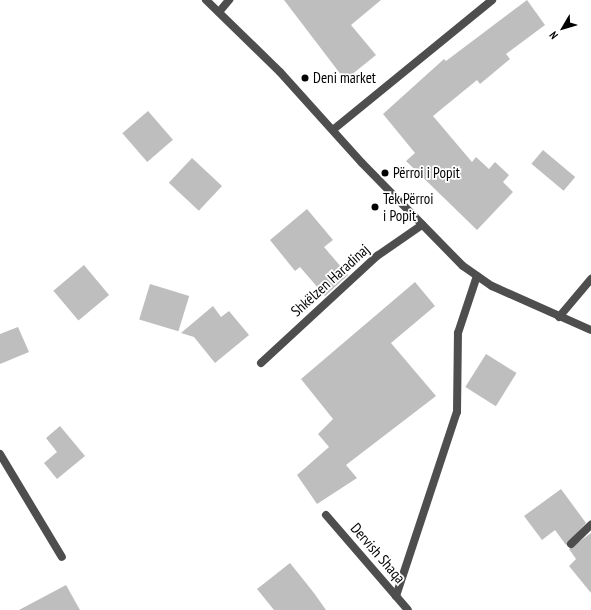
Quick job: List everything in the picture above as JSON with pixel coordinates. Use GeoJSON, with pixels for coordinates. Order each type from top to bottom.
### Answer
{"type":"FeatureCollection","features":[{"type":"Feature","properties":{"kind":"street"},"geometry":{"type":"LineString","coordinates":[[206,0],[334,128],[422,226],[478,276],[559,317],[591,330]]}},
{"type":"Feature","properties":{"kind":"street"},"geometry":{"type":"LineString","coordinates":[[219,12],[229,0]]}},
{"type":"Feature","properties":{"kind":"street"},"geometry":{"type":"LineString","coordinates":[[334,128],[492,0]]}},
{"type":"Feature","properties":{"kind":"street","name":"Shkëlzen Haradinaj"},"geometry":{"type":"LineString","coordinates":[[261,362],[377,256],[422,226]]}},
{"type":"Feature","properties":{"kind":"street"},"geometry":{"type":"LineString","coordinates":[[396,596],[457,412],[458,333],[478,276]]}},
{"type":"Feature","properties":{"kind":"street"},"geometry":{"type":"LineString","coordinates":[[559,317],[591,279]]}},
{"type":"Feature","properties":{"kind":"street"},"geometry":{"type":"LineString","coordinates":[[0,454],[62,557]]}},
{"type":"Feature","properties":{"kind":"street","name":"Dervish Shaqa"},"geometry":{"type":"LineString","coordinates":[[326,515],[408,610]]}},
{"type":"Feature","properties":{"kind":"street"},"geometry":{"type":"LineString","coordinates":[[571,544],[591,525]]}},
{"type":"Feature","properties":{"kind":"building"},"geometry":{"type":"Polygon","coordinates":[[[284,0],[381,0],[351,25],[376,55],[345,80],[284,0]]]}},
{"type":"Feature","properties":{"kind":"building"},"geometry":{"type":"Polygon","coordinates":[[[527,0],[545,25],[506,54],[510,59],[480,84],[477,80],[433,116],[472,162],[476,157],[489,169],[495,162],[509,175],[503,182],[513,192],[477,230],[406,161],[415,153],[383,114],[444,59],[446,61],[527,0]]]}},
{"type":"Feature","properties":{"kind":"building"},"geometry":{"type":"Polygon","coordinates":[[[148,111],[173,140],[147,162],[122,133],[148,111]]]}},
{"type":"Feature","properties":{"kind":"building"},"geometry":{"type":"Polygon","coordinates":[[[543,150],[575,177],[564,191],[531,164],[543,150]]]}},
{"type":"Feature","properties":{"kind":"building"},"geometry":{"type":"Polygon","coordinates":[[[192,158],[222,186],[199,211],[169,183],[192,158]]]}},
{"type":"Feature","properties":{"kind":"building"},"geometry":{"type":"Polygon","coordinates":[[[307,209],[333,240],[324,247],[348,275],[325,296],[300,267],[295,271],[270,240],[307,209]]]}},
{"type":"Feature","properties":{"kind":"building"},"geometry":{"type":"Polygon","coordinates":[[[84,265],[109,295],[78,321],[53,291],[84,265]]]}},
{"type":"Feature","properties":{"kind":"building"},"geometry":{"type":"Polygon","coordinates":[[[415,282],[435,306],[391,343],[436,396],[346,465],[357,478],[317,504],[297,475],[329,447],[318,434],[333,419],[301,379],[415,282]]]}},
{"type":"Feature","properties":{"kind":"building"},"geometry":{"type":"Polygon","coordinates":[[[150,284],[189,296],[178,331],[139,319],[150,284]]]}},
{"type":"Feature","properties":{"kind":"building"},"geometry":{"type":"Polygon","coordinates":[[[213,306],[221,317],[229,311],[249,335],[215,363],[194,337],[181,333],[213,306]]]}},
{"type":"Feature","properties":{"kind":"building"},"geometry":{"type":"Polygon","coordinates":[[[18,327],[29,352],[0,364],[0,334],[18,327]]]}},
{"type":"Feature","properties":{"kind":"building"},"geometry":{"type":"Polygon","coordinates":[[[486,354],[517,373],[496,406],[465,387],[486,354]]]}},
{"type":"Feature","properties":{"kind":"building"},"geometry":{"type":"Polygon","coordinates":[[[60,426],[85,456],[57,479],[44,463],[57,452],[46,438],[60,426]]]}},
{"type":"Feature","properties":{"kind":"building"},"geometry":{"type":"Polygon","coordinates":[[[561,489],[586,523],[566,545],[555,530],[542,540],[524,516],[561,489]]]}},
{"type":"Feature","properties":{"kind":"building"},"geometry":{"type":"Polygon","coordinates":[[[591,533],[591,593],[569,566],[576,559],[569,549],[591,533]]]}},
{"type":"Feature","properties":{"kind":"building"},"geometry":{"type":"Polygon","coordinates":[[[290,563],[326,610],[274,610],[257,589],[290,563]]]}},
{"type":"Feature","properties":{"kind":"building"},"geometry":{"type":"Polygon","coordinates":[[[66,585],[80,610],[19,610],[66,585]]]}},
{"type":"Feature","properties":{"kind":"place","name":"Deni market"},"geometry":{"type":"Point","coordinates":[305,78]}},
{"type":"Feature","properties":{"kind":"place","name":"Përroi i Popit"},"geometry":{"type":"Point","coordinates":[385,173]}},
{"type":"Feature","properties":{"kind":"place","name":"Tek Përroi i Popit"},"geometry":{"type":"Point","coordinates":[375,207]}}]}
